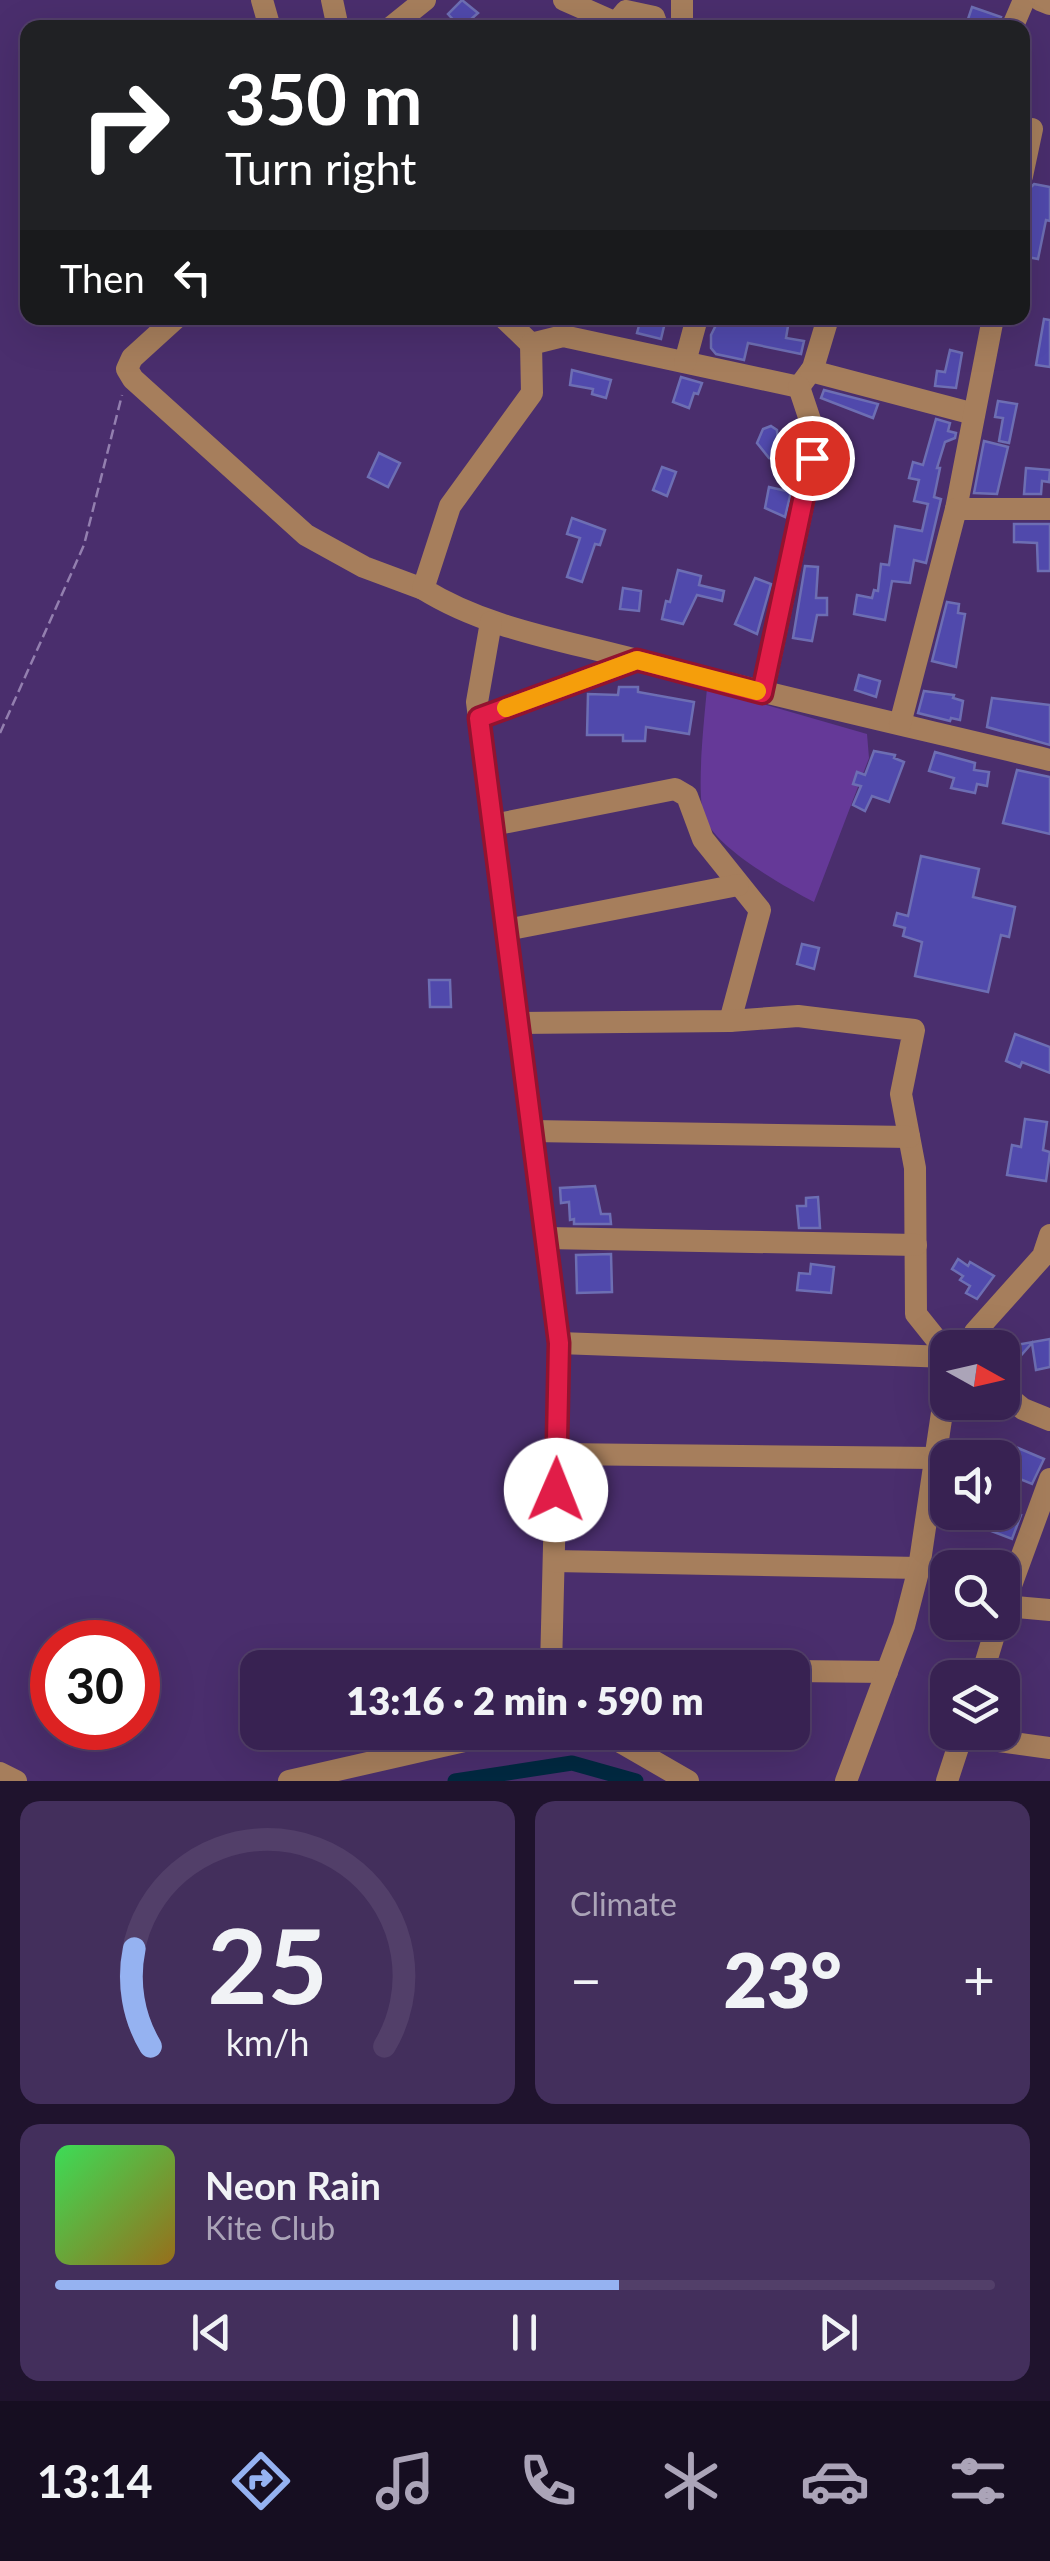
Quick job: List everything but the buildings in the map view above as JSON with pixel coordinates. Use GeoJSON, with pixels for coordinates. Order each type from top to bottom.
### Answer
{"type":"FeatureCollection","features":[{"type":"Feature","properties":{"kind":"street"},"geometry":{"type":"LineString","coordinates":[[400,20],[425,0]]}},
{"type":"Feature","properties":{"kind":"street"},"geometry":{"type":"LineString","coordinates":[[564,0],[603,20]]}},
{"type":"Feature","properties":{"kind":"street"},"geometry":{"type":"LineString","coordinates":[[1040,0],[1050,4]]}},
{"type":"Feature","properties":{"kind":"street"},"geometry":{"type":"LineString","coordinates":[[617,20],[626,10],[656,15]]}},
{"type":"Feature","properties":{"kind":"street"},"geometry":{"type":"LineString","coordinates":[[168,325],[132,358],[128,369],[132,379],[306,535],[364,567],[423,588],[491,622],[762,693],[1050,760]]}},
{"type":"Feature","properties":{"kind":"street"},"geometry":{"type":"LineString","coordinates":[[423,588],[450,506],[532,392],[531,344],[511,325]]}},
{"type":"Feature","properties":{"kind":"street"},"geometry":{"type":"LineString","coordinates":[[686,362],[695,325]]}},
{"type":"Feature","properties":{"kind":"street"},"geometry":{"type":"LineString","coordinates":[[762,693],[812,458],[813,430],[805,379],[825,325]]}},
{"type":"Feature","properties":{"kind":"street"},"geometry":{"type":"LineString","coordinates":[[900,724],[956,509],[993,325]]}},
{"type":"Feature","properties":{"kind":"street"},"geometry":{"type":"LineString","coordinates":[[531,344],[567,327],[686,362],[805,379],[974,414]]}},
{"type":"Feature","properties":{"kind":"street"},"geometry":{"type":"LineString","coordinates":[[956,509],[1050,509]]}},
{"type":"Feature","properties":{"kind":"street"},"geometry":{"type":"LineString","coordinates":[[491,622],[477,702],[559,1343],[552,1650]]}},
{"type":"Feature","properties":{"kind":"street"},"geometry":{"type":"LineString","coordinates":[[479,718],[637,660]]}},
{"type":"Feature","properties":{"kind":"street"},"geometry":{"type":"LineString","coordinates":[[493,825],[675,789],[687,796],[703,839],[760,910],[730,1021]]}},
{"type":"Feature","properties":{"kind":"street"},"geometry":{"type":"LineString","coordinates":[[506,930],[738,885]]}},
{"type":"Feature","properties":{"kind":"street"},"geometry":{"type":"LineString","coordinates":[[518,1023],[730,1021],[798,1016],[914,1030],[901,1094],[914,1168],[916,1314],[930,1332]]}},
{"type":"Feature","properties":{"kind":"street"},"geometry":{"type":"LineString","coordinates":[[532,1131],[909,1137]]}},
{"type":"Feature","properties":{"kind":"street"},"geometry":{"type":"LineString","coordinates":[[546,1238],[916,1245]]}},
{"type":"Feature","properties":{"kind":"street"},"geometry":{"type":"LineString","coordinates":[[977,1330],[1048,1250]]}},
{"type":"Feature","properties":{"kind":"street"},"geometry":{"type":"LineString","coordinates":[[559,1343],[930,1354]]}},
{"type":"Feature","properties":{"kind":"street"},"geometry":{"type":"LineString","coordinates":[[1020,1407],[1050,1420]]}},
{"type":"Feature","properties":{"kind":"street"},"geometry":{"type":"LineString","coordinates":[[556,1454],[930,1458]]}},
{"type":"Feature","properties":{"kind":"street"},"geometry":{"type":"LineString","coordinates":[[1020,1561],[1050,1479]]}},
{"type":"Feature","properties":{"kind":"street"},"geometry":{"type":"LineString","coordinates":[[846,1781],[904,1626],[930,1490]]}},
{"type":"Feature","properties":{"kind":"street"},"geometry":{"type":"LineString","coordinates":[[554,1561],[918,1568]]}},
{"type":"Feature","properties":{"kind":"street"},"geometry":{"type":"LineString","coordinates":[[1020,1609],[1050,1610]]}},
{"type":"Feature","properties":{"kind":"street"},"geometry":{"type":"LineString","coordinates":[[810,1671],[887,1672]]}},
{"type":"Feature","properties":{"kind":"street"},"geometry":{"type":"LineString","coordinates":[[1020,1743],[1050,1748]]}},
{"type":"Feature","properties":{"kind":"street"},"geometry":{"type":"LineString","coordinates":[[289,1781],[425,1750]]}},
{"type":"Feature","properties":{"kind":"street"},"geometry":{"type":"LineString","coordinates":[[634,1750],[688,1781]]}},
{"type":"Feature","properties":{"kind":"street"},"geometry":{"type":"LineString","coordinates":[[947,1781],[957,1750]]}},
{"type":"Feature","properties":{"kind":"street"},"geometry":{"type":"LineString","coordinates":[[0,1773],[16,1781]]}},
{"type":"Feature","properties":{"kind":"path"},"geometry":{"type":"LineString","coordinates":[[0,733],[84,545],[128,369]]}},
{"type":"Feature","properties":{"kind":"shaded area"},"geometry":{"type":"Polygon","coordinates":[[[707,688],[867,734],[869,758],[814,902],[738,855],[705,819],[701,775],[707,688]]]}},
{"type":"Feature","properties":{"kind":"waterway"},"geometry":{"type":"LineString","coordinates":[[455,1781],[572,1763],[636,1781]]}},
{"type":"Feature","properties":{"kind":"slow traffic"},"geometry":{"type":"LineString","coordinates":[[506,708],[637,660],[757,691]]}},
{"type":"Feature","properties":{"kind":"route"},"geometry":{"type":"LineString","coordinates":[[556,1490],[559,1343],[479,718],[637,660],[762,693],[812,458]]}}]}
